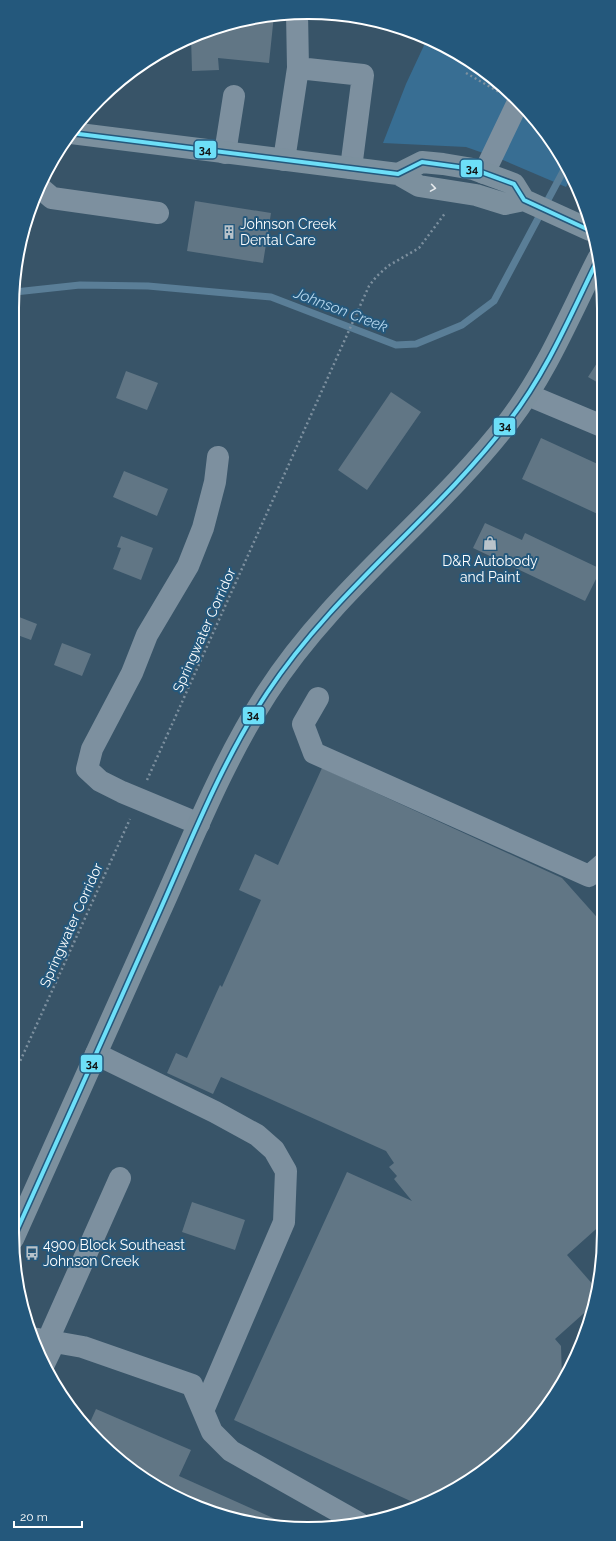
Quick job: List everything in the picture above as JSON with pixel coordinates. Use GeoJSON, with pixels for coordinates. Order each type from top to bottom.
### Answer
{"type":"FeatureCollection","features":[{"type":"Feature","properties":{"kind":"main road"},"geometry":{"type":"LineString","coordinates":[[78,134],[398,174],[420,186],[476,195],[505,204],[524,200]]}},
{"type":"Feature","properties":{"kind":"main road"},"geometry":{"type":"LineString","coordinates":[[398,174],[422,162],[473,169],[514,184],[524,200],[586,228]]}},
{"type":"Feature","properties":{"kind":"main road"},"geometry":{"type":"LineString","coordinates":[[19,1226],[199,824],[240,739],[266,694],[291,658],[350,589],[477,459],[528,394],[545,367],[594,267]]}},
{"type":"Feature","properties":{"kind":"lane"},"geometry":{"type":"LineString","coordinates":[[284,160],[298,68],[297,20]]}},
{"type":"Feature","properties":{"kind":"lane"},"geometry":{"type":"LineString","coordinates":[[298,68],[363,75],[351,168]]}},
{"type":"Feature","properties":{"kind":"lane"},"geometry":{"type":"LineString","coordinates":[[225,153],[234,96]]}},
{"type":"Feature","properties":{"kind":"lane"},"geometry":{"type":"LineString","coordinates":[[484,173],[509,101]]}},
{"type":"Feature","properties":{"kind":"lane"},"geometry":{"type":"LineString","coordinates":[[44,191],[52,198],[158,213]]}},
{"type":"Feature","properties":{"kind":"lane"},"geometry":{"type":"LineString","coordinates":[[528,394],[597,424]]}},
{"type":"Feature","properties":{"kind":"lane"},"geometry":{"type":"LineString","coordinates":[[199,824],[138,799],[100,781],[88,769],[92,749],[132,673],[147,635],[188,566],[203,528],[215,482],[218,457]]}},
{"type":"Feature","properties":{"kind":"lane"},"geometry":{"type":"LineString","coordinates":[[318,698],[303,724],[314,753],[588,876],[597,869]]}},
{"type":"Feature","properties":{"kind":"lane"},"geometry":{"type":"LineString","coordinates":[[96,1054],[215,1112],[256,1135],[274,1150],[286,1171],[284,1222],[203,1411]]}},
{"type":"Feature","properties":{"kind":"lane"},"geometry":{"type":"LineString","coordinates":[[120,1178],[44,1341],[83,1347],[192,1386],[212,1432],[230,1451],[350,1519]]}},
{"type":"Feature","properties":{"kind":"path"},"geometry":{"type":"LineString","coordinates":[[466,73],[501,93]]}},
{"type":"Feature","properties":{"kind":"path","name":"Springwater Corridor"},"geometry":{"type":"LineString","coordinates":[[19,1063],[365,297],[376,277],[388,266],[419,248],[445,213]]}},
{"type":"Feature","properties":{"kind":"shaded area"},"geometry":{"type":"Polygon","coordinates":[[[425,44],[469,68],[499,91],[525,117],[548,147],[558,164],[568,183],[566,187],[503,160],[466,147],[383,143],[406,84],[425,44]]]}},
{"type":"Feature","properties":{"kind":"building"},"geometry":{"type":"Polygon","coordinates":[[[273,21],[269,63],[218,58],[219,70],[192,71],[191,44],[215,34],[273,21]]]}},
{"type":"Feature","properties":{"kind":"building","name":"Johnson Creek Dental Care"},"geometry":{"type":"Polygon","coordinates":[[[195,201],[271,213],[263,263],[187,251],[195,201]]]}},
{"type":"Feature","properties":{"kind":"building"},"geometry":{"type":"Polygon","coordinates":[[[597,363],[597,382],[588,377],[597,363]]]}},
{"type":"Feature","properties":{"kind":"building"},"geometry":{"type":"Polygon","coordinates":[[[126,371],[158,383],[147,410],[116,398],[126,371]]]}},
{"type":"Feature","properties":{"kind":"building"},"geometry":{"type":"Polygon","coordinates":[[[391,392],[421,412],[367,490],[338,470],[391,392]]]}},
{"type":"Feature","properties":{"kind":"building"},"geometry":{"type":"Polygon","coordinates":[[[541,438],[597,464],[597,514],[522,479],[541,438]]]}},
{"type":"Feature","properties":{"kind":"building"},"geometry":{"type":"Polygon","coordinates":[[[124,471],[168,489],[157,516],[113,497],[124,471]]]}},
{"type":"Feature","properties":{"kind":"building"},"geometry":{"type":"Polygon","coordinates":[[[485,523],[522,540],[525,533],[597,567],[597,577],[585,601],[473,548],[485,523]]]}},
{"type":"Feature","properties":{"kind":"building"},"geometry":{"type":"Polygon","coordinates":[[[121,536],[153,548],[141,580],[113,569],[121,548],[117,547],[121,536]]]}},
{"type":"Feature","properties":{"kind":"building"},"geometry":{"type":"Polygon","coordinates":[[[19,617],[37,624],[31,640],[19,636],[19,617]]]}},
{"type":"Feature","properties":{"kind":"building"},"geometry":{"type":"Polygon","coordinates":[[[62,643],[91,654],[82,676],[54,665],[62,643]]]}},
{"type":"Feature","properties":{"kind":"building"},"geometry":{"type":"Polygon","coordinates":[[[322,768],[562,878],[597,917],[597,1228],[567,1255],[592,1284],[586,1311],[555,1339],[561,1346],[562,1371],[548,1394],[525,1424],[499,1450],[469,1473],[436,1492],[413,1502],[234,1420],[347,1172],[412,1201],[394,1179],[397,1176],[389,1167],[394,1163],[386,1151],[221,1077],[213,1094],[167,1073],[176,1053],[187,1058],[220,985],[222,987],[261,900],[239,890],[255,854],[278,865],[322,768]]]}},
{"type":"Feature","properties":{"kind":"building"},"geometry":{"type":"Polygon","coordinates":[[[192,1202],[245,1220],[235,1250],[182,1232],[192,1202]]]}},
{"type":"Feature","properties":{"kind":"building"},"geometry":{"type":"Polygon","coordinates":[[[96,1409],[191,1450],[179,1476],[279,1520],[270,1520],[215,1507],[180,1492],[147,1473],[132,1462],[117,1450],[90,1423],[96,1409]]]}},
{"type":"Feature","properties":{"kind":"waterway","name":"Johnson Creek"},"geometry":{"type":"LineString","coordinates":[[20,291],[80,285],[148,286],[271,297],[396,345],[416,344],[462,325],[494,301],[563,172]]}},
{"type":"Feature","properties":{"kind":"transit line","name":"34"},"geometry":{"type":"LineString","coordinates":[[78,134],[398,174],[422,162],[473,169],[514,184],[524,200],[586,228]]}},
{"type":"Feature","properties":{"kind":"transit line","name":"34"},"geometry":{"type":"LineString","coordinates":[[19,1226],[208,803],[250,720],[267,693],[294,656],[323,621],[449,490],[509,421],[523,402],[547,363],[594,267]]}},
{"type":"Feature","properties":{"kind":"place","name":"Johnson Creek Dental Care"},"geometry":{"type":"Point","coordinates":[229,232]}},
{"type":"Feature","properties":{"kind":"place","name":"D&R Autobody and Paint"},"geometry":{"type":"Point","coordinates":[490,543]}},
{"type":"Feature","properties":{"kind":"place","name":"4900 Block Southeast Johnson Creek"},"geometry":{"type":"Point","coordinates":[32,1253]}}]}
